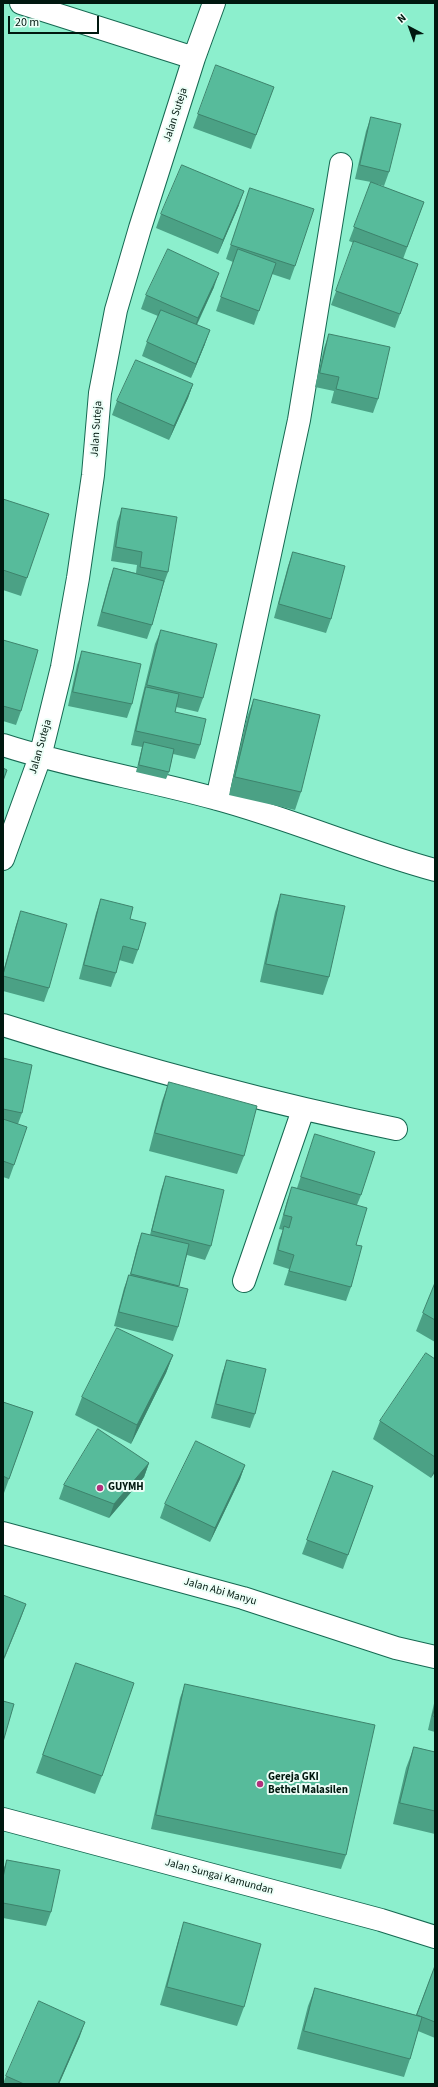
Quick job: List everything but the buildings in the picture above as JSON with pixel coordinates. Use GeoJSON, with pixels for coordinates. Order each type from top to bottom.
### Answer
{"type":"FeatureCollection","features":[{"type":"Feature","properties":{"kind":"street"},"geometry":{"type":"LineString","coordinates":[[21,3],[194,58]]}},
{"type":"Feature","properties":{"kind":"street","name":"Jalan Suteja"},"geometry":{"type":"LineString","coordinates":[[3,859],[40,757],[62,667],[78,578],[93,475],[100,393],[116,310],[140,228],[194,58],[214,3]]}},
{"type":"Feature","properties":{"kind":"street"},"geometry":{"type":"LineString","coordinates":[[217,799],[299,420],[341,164]]}},
{"type":"Feature","properties":{"kind":"street"},"geometry":{"type":"LineString","coordinates":[[3,745],[40,757],[217,799],[400,861],[435,870]]}},
{"type":"Feature","properties":{"kind":"street"},"geometry":{"type":"LineString","coordinates":[[3,1025],[166,1075],[231,1090],[303,1110],[396,1129]]}},
{"type":"Feature","properties":{"kind":"street"},"geometry":{"type":"LineString","coordinates":[[244,1281],[303,1110]]}},
{"type":"Feature","properties":{"kind":"street","name":"Jalan Abi Manyu"},"geometry":{"type":"LineString","coordinates":[[3,1533],[244,1598],[396,1648],[435,1657]]}},
{"type":"Feature","properties":{"kind":"street","name":"Jalan Sungai Kamundan"},"geometry":{"type":"LineString","coordinates":[[3,1819],[381,1920],[435,1937]]}},
{"type":"Feature","properties":{"kind":"place","name":"GUYMH"},"geometry":{"type":"Point","coordinates":[100,1488]}},
{"type":"Feature","properties":{"kind":"place","name":"Gereja GKI Bethel Malasilen"},"geometry":{"type":"Point","coordinates":[260,1784]}}]}
